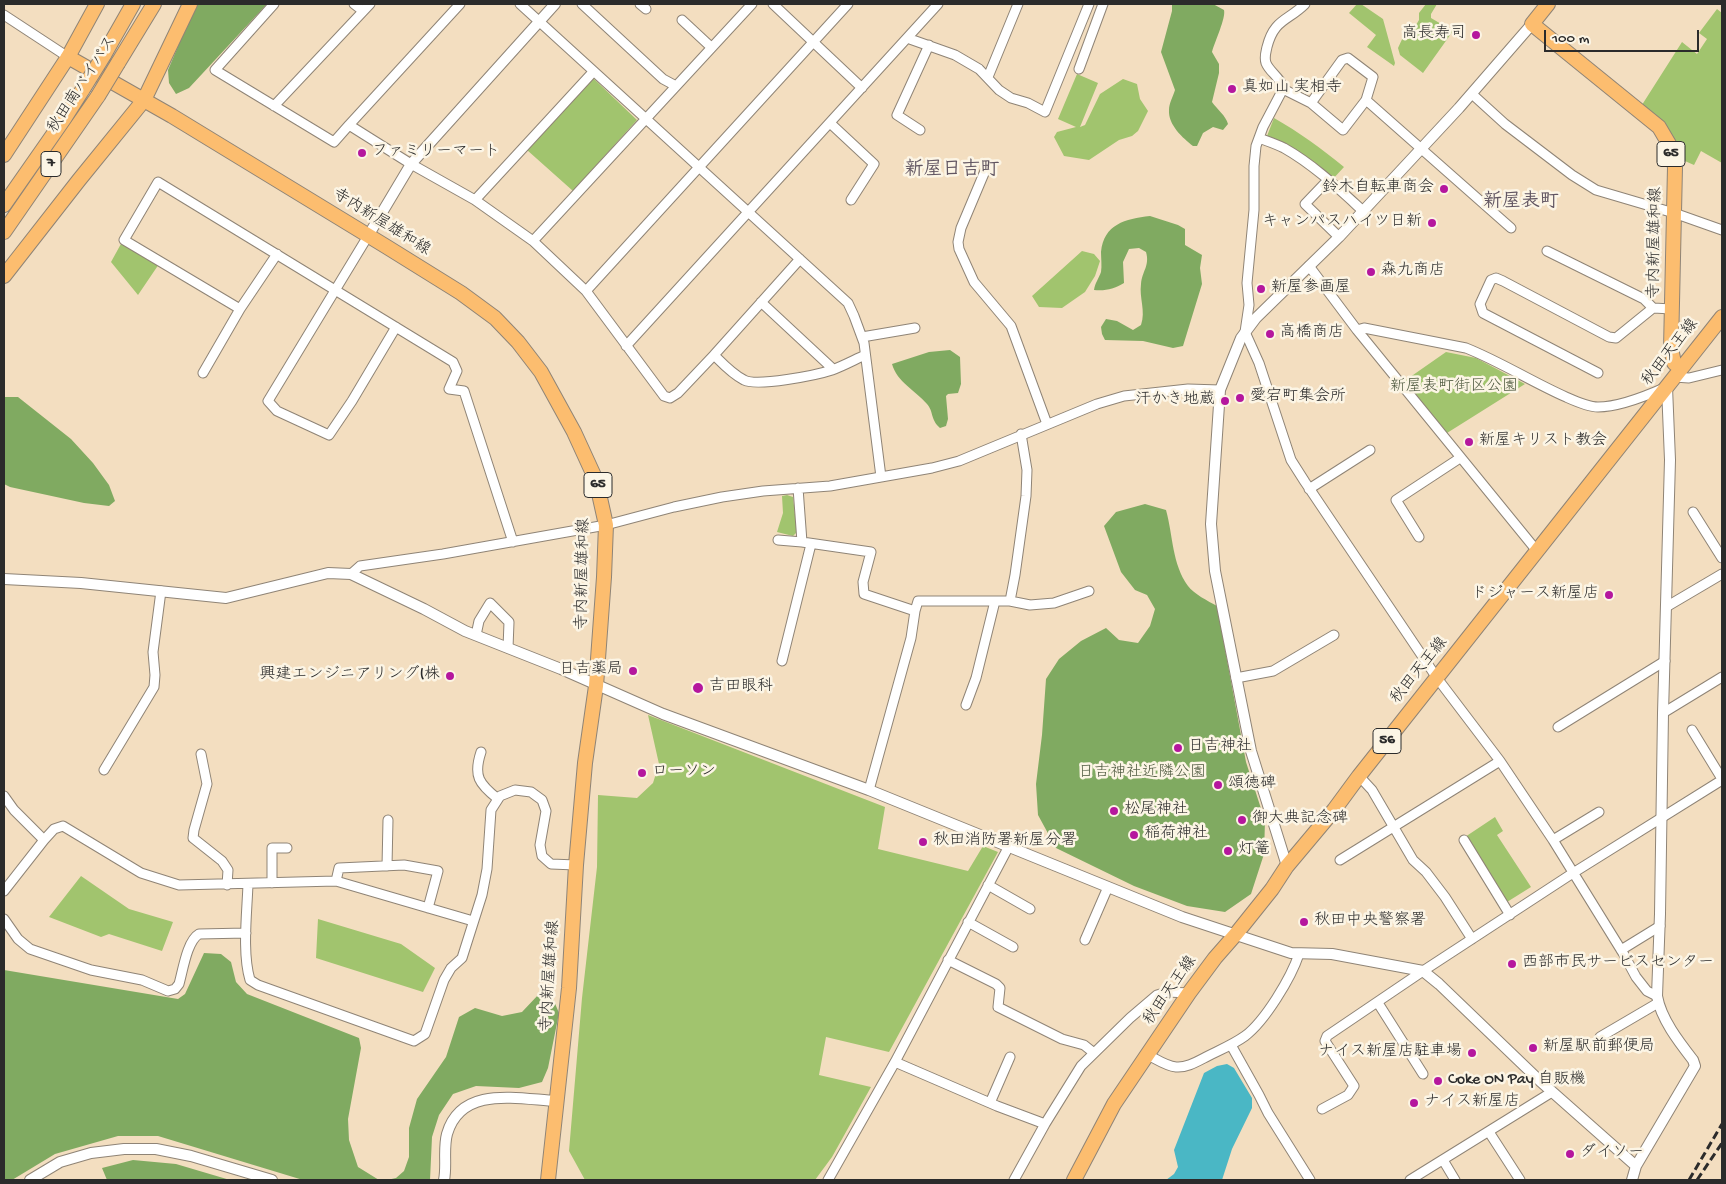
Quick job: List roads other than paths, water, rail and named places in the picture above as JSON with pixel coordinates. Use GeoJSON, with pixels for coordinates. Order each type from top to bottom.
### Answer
{"type":"FeatureCollection","features":[{"type":"Feature","properties":{"kind":"main road"},"geometry":{"type":"LineString","coordinates":[[4,155],[68,57],[97,4]]}},
{"type":"Feature","properties":{"kind":"main road","name":"秋田南バイパス"},"geometry":{"type":"LineString","coordinates":[[4,205],[83,89],[133,4]]}},
{"type":"Feature","properties":{"kind":"main road","name":"秋田南バイパス"},"geometry":{"type":"LineString","coordinates":[[4,232],[98,96],[154,4]]}},
{"type":"Feature","properties":{"kind":"main road"},"geometry":{"type":"LineString","coordinates":[[4,276],[144,100],[190,4]]}},
{"type":"Feature","properties":{"kind":"main road"},"geometry":{"type":"LineString","coordinates":[[1532,24],[1548,4]]}},
{"type":"Feature","properties":{"kind":"main road","name":"寺内新屋雄和線"},"geometry":{"type":"LineString","coordinates":[[1532,24],[1659,127],[1669,144],[1675,167],[1671,348],[1674,378]]}},
{"type":"Feature","properties":{"kind":"main road","name":"寺内新屋雄和線"},"geometry":{"type":"LineString","coordinates":[[68,57],[144,100],[368,236],[461,293],[495,318],[518,342],[542,372],[574,432],[596,480],[606,525],[604,577],[596,686],[585,763],[576,865],[569,988],[548,1180]]}},
{"type":"Feature","properties":{"kind":"main road","name":"秋田天王線"},"geometry":{"type":"LineString","coordinates":[[1074,1180],[1114,1104],[1216,958],[1722,317]]}},
{"type":"Feature","properties":{"kind":"street"},"geometry":{"type":"LineString","coordinates":[[274,4],[215,70],[334,142],[460,4]]}},
{"type":"Feature","properties":{"kind":"street"},"geometry":{"type":"LineString","coordinates":[[354,4],[362,11]]}},
{"type":"Feature","properties":{"kind":"street"},"geometry":{"type":"LineString","coordinates":[[274,106],[370,4]]}},
{"type":"Feature","properties":{"kind":"street"},"geometry":{"type":"LineString","coordinates":[[520,4],[848,303],[862,336],[881,477]]}},
{"type":"Feature","properties":{"kind":"street"},"geometry":{"type":"LineString","coordinates":[[396,327],[352,401],[329,435],[277,411],[268,400],[411,164],[555,4]]}},
{"type":"Feature","properties":{"kind":"street"},"geometry":{"type":"LineString","coordinates":[[582,4],[664,79],[676,86]]}},
{"type":"Feature","properties":{"kind":"street"},"geometry":{"type":"LineString","coordinates":[[533,241],[752,4]]}},
{"type":"Feature","properties":{"kind":"street"},"geometry":{"type":"LineString","coordinates":[[772,4],[862,88]]}},
{"type":"Feature","properties":{"kind":"street"},"geometry":{"type":"LineString","coordinates":[[586,291],[848,4]]}},
{"type":"Feature","properties":{"kind":"street"},"geometry":{"type":"LineString","coordinates":[[626,346],[938,4]]}},
{"type":"Feature","properties":{"kind":"street"},"geometry":{"type":"LineString","coordinates":[[988,77],[1018,4]]}},
{"type":"Feature","properties":{"kind":"street"},"geometry":{"type":"LineString","coordinates":[[907,38],[954,55],[979,69],[999,90],[1011,98],[1028,103],[1045,112],[1088,4]]}},
{"type":"Feature","properties":{"kind":"street"},"geometry":{"type":"LineString","coordinates":[[1079,69],[1103,4]]}},
{"type":"Feature","properties":{"kind":"street"},"geometry":{"type":"LineString","coordinates":[[1305,4],[1278,23],[1270,38],[1265,54],[1266,63],[1282,82],[1283,89],[1256,146],[1254,210],[1247,284],[1248,305],[1245,332],[1259,363],[1291,460],[1437,678],[1500,761],[1553,840],[1636,977],[1647,991],[1658,999]]}},
{"type":"Feature","properties":{"kind":"street"},"geometry":{"type":"LineString","coordinates":[[4,15],[68,57]]}},
{"type":"Feature","properties":{"kind":"street"},"geometry":{"type":"LineString","coordinates":[[682,20],[712,47]]}},
{"type":"Feature","properties":{"kind":"street"},"geometry":{"type":"LineString","coordinates":[[1287,866],[1251,751],[1215,571],[1211,524],[1220,390],[1230,362],[1245,332],[1256,318],[1339,237],[1472,94],[1532,24]]}},
{"type":"Feature","properties":{"kind":"street"},"geometry":{"type":"LineString","coordinates":[[920,130],[897,115],[929,45]]}},
{"type":"Feature","properties":{"kind":"street"},"geometry":{"type":"LineString","coordinates":[[1283,89],[1311,103],[1343,130],[1366,100],[1373,77],[1348,58],[1342,60],[1311,103]]}},
{"type":"Feature","properties":{"kind":"street"},"geometry":{"type":"LineString","coordinates":[[474,200],[593,72]]}},
{"type":"Feature","properties":{"kind":"street"},"geometry":{"type":"LineString","coordinates":[[1472,94],[1512,130],[1572,175],[1596,190],[1674,213],[1722,230]]}},
{"type":"Feature","properties":{"kind":"street"},"geometry":{"type":"LineString","coordinates":[[1366,100],[1510,228]]}},
{"type":"Feature","properties":{"kind":"street"},"geometry":{"type":"LineString","coordinates":[[830,123],[874,164],[851,200]]}},
{"type":"Feature","properties":{"kind":"street"},"geometry":{"type":"LineString","coordinates":[[350,125],[411,164],[474,200],[533,241],[586,291],[664,396],[670,398],[678,393],[714,355],[800,259]]}},
{"type":"Feature","properties":{"kind":"street"},"geometry":{"type":"LineString","coordinates":[[1259,138],[1284,148],[1328,180],[1363,211]]}},
{"type":"Feature","properties":{"kind":"street"},"geometry":{"type":"LineString","coordinates":[[985,171],[961,228],[958,242],[959,249],[974,282],[1011,326],[1047,424]]}},
{"type":"Feature","properties":{"kind":"street"},"geometry":{"type":"LineString","coordinates":[[1328,180],[1305,204],[1339,237]]}},
{"type":"Feature","properties":{"kind":"street"},"geometry":{"type":"LineString","coordinates":[[240,310],[124,240],[158,182],[453,362],[457,371],[449,389],[464,391],[513,542]]}},
{"type":"Feature","properties":{"kind":"street"},"geometry":{"type":"LineString","coordinates":[[1547,251],[1644,299],[1653,308]]}},
{"type":"Feature","properties":{"kind":"street"},"geometry":{"type":"LineString","coordinates":[[203,372],[240,310],[277,254]]}},
{"type":"Feature","properties":{"kind":"street"},"geometry":{"type":"LineString","coordinates":[[1309,266],[1357,330],[1537,551]]}},
{"type":"Feature","properties":{"kind":"street"},"geometry":{"type":"LineString","coordinates":[[1598,373],[1482,313],[1480,304],[1491,280],[1496,278],[1609,337],[1616,338],[1653,308],[1672,308]]}},
{"type":"Feature","properties":{"kind":"street"},"geometry":{"type":"LineString","coordinates":[[761,302],[833,369]]}},
{"type":"Feature","properties":{"kind":"street"},"geometry":{"type":"LineString","coordinates":[[862,336],[915,328]]}},
{"type":"Feature","properties":{"kind":"street"},"geometry":{"type":"LineString","coordinates":[[1357,330],[1364,328],[1466,348],[1480,353],[1547,389],[1576,401],[1598,407],[1638,400],[1674,378],[1689,378],[1722,370]]}},
{"type":"Feature","properties":{"kind":"street"},"geometry":{"type":"LineString","coordinates":[[714,355],[738,377],[745,381],[758,383],[820,373],[864,355]]}},
{"type":"Feature","properties":{"kind":"street"},"geometry":{"type":"LineString","coordinates":[[1632,1180],[1636,1166],[1695,1066],[1693,1060],[1671,1030],[1658,999],[1663,818],[1663,714],[1674,378]]}},
{"type":"Feature","properties":{"kind":"street"},"geometry":{"type":"LineString","coordinates":[[351,574],[360,566],[606,525],[674,507],[722,497],[830,486],[932,468],[959,461],[1096,404],[1124,396],[1188,389],[1220,390]]}},
{"type":"Feature","properties":{"kind":"street"},"geometry":{"type":"LineString","coordinates":[[1010,601],[1026,496],[1027,470],[1021,434]]}},
{"type":"Feature","properties":{"kind":"street"},"geometry":{"type":"LineString","coordinates":[[1310,489],[1370,450]]}},
{"type":"Feature","properties":{"kind":"street"},"geometry":{"type":"LineString","coordinates":[[1420,537],[1396,500],[1460,458]]}},
{"type":"Feature","properties":{"kind":"street"},"geometry":{"type":"LineString","coordinates":[[782,660],[806,543],[798,488]]}},
{"type":"Feature","properties":{"kind":"street"},"geometry":{"type":"LineString","coordinates":[[1693,512],[1722,558]]}},
{"type":"Feature","properties":{"kind":"street"},"geometry":{"type":"LineString","coordinates":[[778,540],[871,552],[863,582],[864,594],[914,611]]}},
{"type":"Feature","properties":{"kind":"street"},"geometry":{"type":"LineString","coordinates":[[4,579],[81,583],[226,598],[328,573],[351,574],[476,635],[663,714],[869,790],[1182,916],[1291,953],[1332,954],[1423,971],[1552,1092],[1636,1166]]}},
{"type":"Feature","properties":{"kind":"street"},"geometry":{"type":"LineString","coordinates":[[1666,607],[1722,574]]}},
{"type":"Feature","properties":{"kind":"street"},"geometry":{"type":"LineString","coordinates":[[104,770],[154,687],[153,652],[161,591]]}},
{"type":"Feature","properties":{"kind":"street"},"geometry":{"type":"LineString","coordinates":[[869,790],[911,638],[914,611],[918,601],[1010,601],[1030,605],[1054,603],[1089,591]]}},
{"type":"Feature","properties":{"kind":"street"},"geometry":{"type":"LineString","coordinates":[[966,705],[976,678],[995,601]]}},
{"type":"Feature","properties":{"kind":"street"},"geometry":{"type":"LineString","coordinates":[[476,635],[479,620],[490,603],[509,622],[508,648]]}},
{"type":"Feature","properties":{"kind":"street"},"geometry":{"type":"LineString","coordinates":[[1236,678],[1272,671],[1334,635]]}},
{"type":"Feature","properties":{"kind":"street"},"geometry":{"type":"LineString","coordinates":[[1558,727],[1665,661]]}},
{"type":"Feature","properties":{"kind":"street"},"geometry":{"type":"LineString","coordinates":[[1663,714],[1722,676]]}},
{"type":"Feature","properties":{"kind":"street"},"geometry":{"type":"LineString","coordinates":[[1322,1109],[1348,1095],[1354,1086],[1325,1041],[1327,1036],[1573,873],[1722,780],[1692,730]]}},
{"type":"Feature","properties":{"kind":"street"},"geometry":{"type":"LineString","coordinates":[[481,752],[477,776],[485,788],[498,799]]}},
{"type":"Feature","properties":{"kind":"street"},"geometry":{"type":"LineString","coordinates":[[201,754],[207,784],[193,838],[222,861],[228,870],[227,885]]}},
{"type":"Feature","properties":{"kind":"street"},"geometry":{"type":"LineString","coordinates":[[1340,860],[1500,761]]}},
{"type":"Feature","properties":{"kind":"street"},"geometry":{"type":"LineString","coordinates":[[1358,776],[1372,790],[1413,860],[1426,872],[1445,897],[1472,939]]}},
{"type":"Feature","properties":{"kind":"street"},"geometry":{"type":"LineString","coordinates":[[248,884],[246,933],[250,980],[258,985],[414,1041],[425,1034],[444,980],[451,968],[462,958],[474,921],[487,869],[491,810],[500,796],[515,790],[531,792],[542,800],[546,811],[540,845],[542,856],[551,864],[576,865]]}},
{"type":"Feature","properties":{"kind":"street"},"geometry":{"type":"LineString","coordinates":[[4,796],[14,810],[44,840]]}},
{"type":"Feature","properties":{"kind":"street"},"geometry":{"type":"LineString","coordinates":[[1553,840],[1599,812]]}},
{"type":"Feature","properties":{"kind":"street"},"geometry":{"type":"LineString","coordinates":[[387,866],[388,820]]}},
{"type":"Feature","properties":{"kind":"street"},"geometry":{"type":"LineString","coordinates":[[4,891],[44,840],[54,829],[63,826],[141,873],[179,885],[336,881],[474,921]]}},
{"type":"Feature","properties":{"kind":"street"},"geometry":{"type":"LineString","coordinates":[[1464,840],[1510,914]]}},
{"type":"Feature","properties":{"kind":"street"},"geometry":{"type":"LineString","coordinates":[[828,1180],[894,1062],[1009,846]]}},
{"type":"Feature","properties":{"kind":"street"},"geometry":{"type":"LineString","coordinates":[[272,883],[272,848],[287,848]]}},
{"type":"Feature","properties":{"kind":"street"},"geometry":{"type":"LineString","coordinates":[[336,881],[339,868],[404,865],[438,872],[428,908]]}},
{"type":"Feature","properties":{"kind":"street"},"geometry":{"type":"LineString","coordinates":[[988,885],[1030,909]]}},
{"type":"Feature","properties":{"kind":"street"},"geometry":{"type":"LineString","coordinates":[[1085,940],[1108,887]]}},
{"type":"Feature","properties":{"kind":"street"},"geometry":{"type":"LineString","coordinates":[[4,919],[18,939],[30,949],[91,970],[142,980],[168,991],[175,989],[179,984],[190,944],[194,937],[199,934],[246,933]]}},
{"type":"Feature","properties":{"kind":"street"},"geometry":{"type":"LineString","coordinates":[[968,922],[1013,947]]}},
{"type":"Feature","properties":{"kind":"street"},"geometry":{"type":"LineString","coordinates":[[1621,950],[1660,926]]}},
{"type":"Feature","properties":{"kind":"street"},"geometry":{"type":"LineString","coordinates":[[1148,1055],[1174,1067],[1186,1066],[1245,1036],[1258,1024],[1295,966],[1299,954]]}},
{"type":"Feature","properties":{"kind":"street"},"geometry":{"type":"LineString","coordinates":[[948,960],[996,984],[1000,988],[998,1007],[1062,1039],[1084,1045],[1094,1053]]}},
{"type":"Feature","properties":{"kind":"street"},"geometry":{"type":"LineString","coordinates":[[1014,1180],[1045,1124],[1082,1066],[1094,1053],[1130,1018],[1158,996],[1167,992],[1190,993]]}},
{"type":"Feature","properties":{"kind":"street"},"geometry":{"type":"LineString","coordinates":[[1600,1037],[1658,999]]}},
{"type":"Feature","properties":{"kind":"street"},"geometry":{"type":"LineString","coordinates":[[1378,1002],[1424,1074]]}},
{"type":"Feature","properties":{"kind":"street"},"geometry":{"type":"LineString","coordinates":[[1230,1045],[1268,1113],[1310,1180]]}},
{"type":"Feature","properties":{"kind":"street"},"geometry":{"type":"LineString","coordinates":[[990,1103],[1010,1057]]}},
{"type":"Feature","properties":{"kind":"street"},"geometry":{"type":"LineString","coordinates":[[894,1062],[1045,1124]]}},
{"type":"Feature","properties":{"kind":"street"},"geometry":{"type":"LineString","coordinates":[[1414,1179],[1552,1092]]}},
{"type":"Feature","properties":{"kind":"street"},"geometry":{"type":"LineString","coordinates":[[444,1180],[446,1136],[452,1122],[461,1110],[475,1102],[491,1098],[556,1101]]}},
{"type":"Feature","properties":{"kind":"street"},"geometry":{"type":"LineString","coordinates":[[1489,1132],[1520,1180]]}},
{"type":"Feature","properties":{"kind":"street"},"geometry":{"type":"LineString","coordinates":[[30,1180],[60,1162],[91,1152],[156,1149],[191,1156],[272,1180]]}},
{"type":"Feature","properties":{"kind":"street"},"geometry":{"type":"LineString","coordinates":[[1443,1160],[1455,1180]]}},
{"type":"Feature","properties":{"kind":"water"},"geometry":{"type":"Polygon","coordinates":[[[1227,1064],[1234,1068],[1252,1098],[1252,1108],[1232,1149],[1222,1180],[1166,1180],[1174,1174],[1178,1167],[1174,1150],[1204,1073],[1217,1066],[1227,1064]]]}},
{"type":"Feature","properties":{"kind":"railway"},"geometry":{"type":"LineString","coordinates":[[1689,1180],[1722,1124]]}},
{"type":"Feature","properties":{"kind":"railway"},"geometry":{"type":"LineString","coordinates":[[1697,1180],[1722,1143]]}},
{"type":"Feature","properties":{"kind":"place","name":"高長寿司"},"geometry":{"type":"Point","coordinates":[1476,35]}},
{"type":"Feature","properties":{"kind":"place","name":"真如山 実相寺"},"geometry":{"type":"Point","coordinates":[1232,89]}},
{"type":"Feature","properties":{"kind":"place","name":"ファミリーマート"},"geometry":{"type":"Point","coordinates":[362,153]}},
{"type":"Feature","properties":{"kind":"place","name":"鈴木自転車商会"},"geometry":{"type":"Point","coordinates":[1444,189]}},
{"type":"Feature","properties":{"kind":"place","name":"キャンパスハイツ日新"},"geometry":{"type":"Point","coordinates":[1432,223]}},
{"type":"Feature","properties":{"kind":"place","name":"森九商店"},"geometry":{"type":"Point","coordinates":[1371,272]}},
{"type":"Feature","properties":{"kind":"place","name":"新屋参画屋"},"geometry":{"type":"Point","coordinates":[1261,289]}},
{"type":"Feature","properties":{"kind":"place","name":"高橋商店"},"geometry":{"type":"Point","coordinates":[1270,334]}},
{"type":"Feature","properties":{"kind":"place","name":"愛宕町集会所"},"geometry":{"type":"Point","coordinates":[1240,398]}},
{"type":"Feature","properties":{"kind":"place","name":"汗かき地蔵"},"geometry":{"type":"Point","coordinates":[1225,401]}},
{"type":"Feature","properties":{"kind":"place","name":"新屋キリスト教会"},"geometry":{"type":"Point","coordinates":[1469,442]}},
{"type":"Feature","properties":{"kind":"place","name":"ドジャース新屋店"},"geometry":{"type":"Point","coordinates":[1609,595]}},
{"type":"Feature","properties":{"kind":"place","name":"日吉薬局"},"geometry":{"type":"Point","coordinates":[633,671]}},
{"type":"Feature","properties":{"kind":"place","name":"興建エンジニアリング(株"},"geometry":{"type":"Point","coordinates":[450,676]}},
{"type":"Feature","properties":{"kind":"place","name":"吉田眼科"},"geometry":{"type":"Point","coordinates":[698,688]}},
{"type":"Feature","properties":{"kind":"place","name":"日吉神社"},"geometry":{"type":"Point","coordinates":[1178,748]}},
{"type":"Feature","properties":{"kind":"place","name":"ローソン"},"geometry":{"type":"Point","coordinates":[642,773]}},
{"type":"Feature","properties":{"kind":"place","name":"頌徳碑"},"geometry":{"type":"Point","coordinates":[1218,785]}},
{"type":"Feature","properties":{"kind":"place","name":"松尾神社"},"geometry":{"type":"Point","coordinates":[1114,811]}},
{"type":"Feature","properties":{"kind":"place","name":"御大典記念碑"},"geometry":{"type":"Point","coordinates":[1242,820]}},
{"type":"Feature","properties":{"kind":"place","name":"稲荷神社"},"geometry":{"type":"Point","coordinates":[1134,835]}},
{"type":"Feature","properties":{"kind":"place","name":"秋田消防署新屋分署"},"geometry":{"type":"Point","coordinates":[923,842]}},
{"type":"Feature","properties":{"kind":"place","name":"灯篭"},"geometry":{"type":"Point","coordinates":[1228,851]}},
{"type":"Feature","properties":{"kind":"place","name":"秋田中央警察署"},"geometry":{"type":"Point","coordinates":[1304,922]}},
{"type":"Feature","properties":{"kind":"place","name":"西部市民サービスセンター"},"geometry":{"type":"Point","coordinates":[1512,964]}},
{"type":"Feature","properties":{"kind":"place","name":"新屋駅前郵便局"},"geometry":{"type":"Point","coordinates":[1533,1048]}},
{"type":"Feature","properties":{"kind":"place","name":"ナイス新屋店駐車場"},"geometry":{"type":"Point","coordinates":[1472,1053]}},
{"type":"Feature","properties":{"kind":"place","name":"Coke ON Pay 自販機"},"geometry":{"type":"Point","coordinates":[1438,1081]}},
{"type":"Feature","properties":{"kind":"place","name":"ナイス新屋店"},"geometry":{"type":"Point","coordinates":[1414,1103]}},
{"type":"Feature","properties":{"kind":"place","name":"ダイソー"},"geometry":{"type":"Point","coordinates":[1570,1154]}},
{"type":"Feature","properties":{"kind":"district","name":"新屋日吉町"},"geometry":{"type":"Point","coordinates":[952,171]}},
{"type":"Feature","properties":{"kind":"district","name":"新屋表町"},"geometry":{"type":"Point","coordinates":[1521,203]}},
{"type":"Feature","properties":{"kind":"park label","name":"新屋表町街区公園"},"geometry":{"type":"Point","coordinates":[1454,388]}},
{"type":"Feature","properties":{"kind":"park label","name":"日吉神社近隣公園"},"geometry":{"type":"Point","coordinates":[1142,774]}}]}
